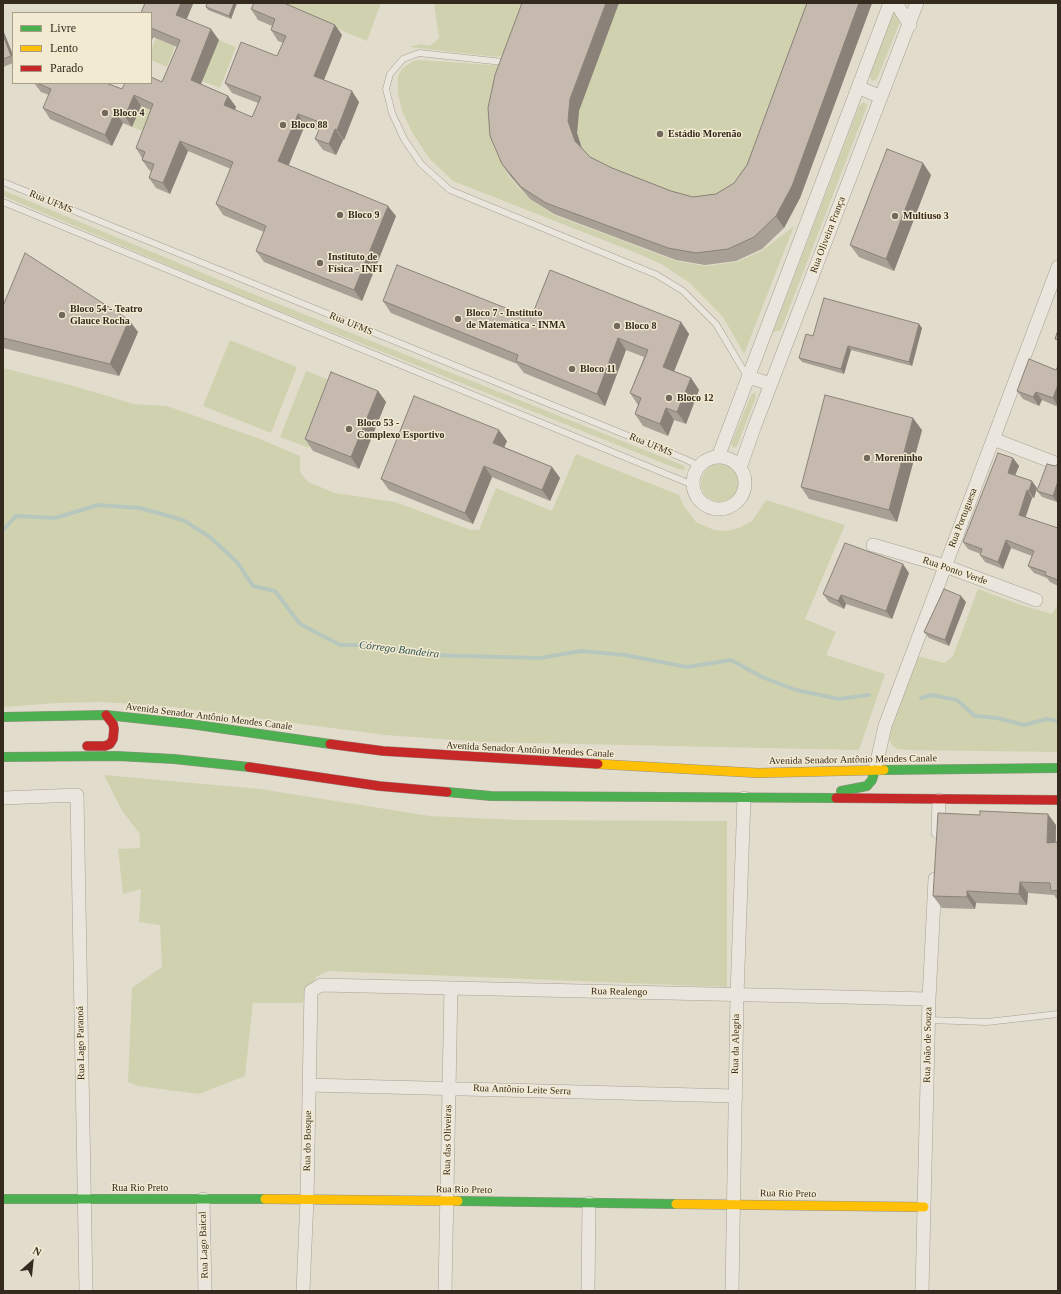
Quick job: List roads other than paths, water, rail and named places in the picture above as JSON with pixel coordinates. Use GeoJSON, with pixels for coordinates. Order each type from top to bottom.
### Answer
{"type":"FeatureCollection","features":[{"type":"Feature","properties":{"kind":"main road","name":"Avenida Senador Antônio Mendes Canale"},"geometry":{"type":"LineString","coordinates":[[3,716],[106,715],[176,722],[383,751],[758,774],[875,770],[1058,768]]}},
{"type":"Feature","properties":{"kind":"main road"},"geometry":{"type":"LineString","coordinates":[[59,756],[78,746],[105,746],[110,744],[113,739],[114,729],[113,724],[106,715]]}},
{"type":"Feature","properties":{"kind":"main road"},"geometry":{"type":"LineString","coordinates":[[3,757],[117,756],[182,760],[236,765],[379,786],[491,796],[744,791],[815,798],[1058,800]]}},
{"type":"Feature","properties":{"kind":"main road"},"geometry":{"type":"LineString","coordinates":[[815,798],[867,786],[872,780],[875,770]]}},
{"type":"Feature","properties":{"kind":"main road"},"geometry":{"type":"LineString","coordinates":[[744,791],[747,779],[758,774]]}},
{"type":"Feature","properties":{"kind":"main road","name":"Rua Rio Preto"},"geometry":{"type":"LineString","coordinates":[[3,1199],[307,1199],[924,1207]]}},
{"type":"Feature","properties":{"kind":"street"},"geometry":{"type":"LineString","coordinates":[[718,457],[890,3]]}},
{"type":"Feature","properties":{"kind":"street"},"geometry":{"type":"LineString","coordinates":[[896,3],[910,24]]}},
{"type":"Feature","properties":{"kind":"street","name":"Rua Oliveira França"},"geometry":{"type":"LineString","coordinates":[[740,468],[770,384],[917,3]]}},
{"type":"Feature","properties":{"kind":"street"},"geometry":{"type":"LineString","coordinates":[[858,87],[881,97]]}},
{"type":"Feature","properties":{"kind":"street","name":"Rua Portuguesa"},"geometry":{"type":"LineString","coordinates":[[875,770],[885,726],[1058,267]]}},
{"type":"Feature","properties":{"kind":"street"},"geometry":{"type":"LineString","coordinates":[[748,377],[770,384]]}},
{"type":"Feature","properties":{"kind":"street"},"geometry":{"type":"LineString","coordinates":[[993,439],[1058,464]]}},
{"type":"Feature","properties":{"kind":"street"},"geometry":{"type":"LineString","coordinates":[[718,457],[728,459],[740,468],[745,483],[744,491],[734,504],[727,508],[714,508],[703,503],[697,497],[693,485],[695,474],[699,466],[705,461],[718,457]]}},
{"type":"Feature","properties":{"kind":"street","name":"Rua Ponto Verde"},"geometry":{"type":"LineString","coordinates":[[873,545],[945,566],[1036,600]]}},
{"type":"Feature","properties":{"kind":"street","name":"Rua da Alegria"},"geometry":{"type":"LineString","coordinates":[[732,1291],[737,996],[744,791]]}},
{"type":"Feature","properties":{"kind":"street","name":"Rua Lago Paranoá"},"geometry":{"type":"LineString","coordinates":[[3,798],[77,795],[86,1291]]}},
{"type":"Feature","properties":{"kind":"street"},"geometry":{"type":"LineString","coordinates":[[937,848],[939,800]]}},
{"type":"Feature","properties":{"kind":"street","name":"Rua João de Souza"},"geometry":{"type":"LineString","coordinates":[[922,1291],[928,1020],[936,864]]}},
{"type":"Feature","properties":{"kind":"street","name":"Rua Realengo"},"geometry":{"type":"LineString","coordinates":[[311,991],[321,985],[737,996],[929,999]]}},
{"type":"Feature","properties":{"kind":"street","name":"Rua das Oliveiras"},"geometry":{"type":"LineString","coordinates":[[445,1291],[451,988]]}},
{"type":"Feature","properties":{"kind":"street","name":"Rua do Bosque"},"geometry":{"type":"LineString","coordinates":[[303,1291],[307,1199],[308,1084],[311,991]]}},
{"type":"Feature","properties":{"kind":"street","name":"Rua Antônio Leite Serra"},"geometry":{"type":"LineString","coordinates":[[308,1084],[736,1096]]}},
{"type":"Feature","properties":{"kind":"street","name":"Rua Lago Baical"},"geometry":{"type":"LineString","coordinates":[[203,1199],[205,1291]]}},
{"type":"Feature","properties":{"kind":"street"},"geometry":{"type":"LineString","coordinates":[[588,1291],[589,1203]]}},
{"type":"Feature","properties":{"kind":"lane"},"geometry":{"type":"LineString","coordinates":[[512,51],[509,58],[503,62],[419,53],[403,59],[390,74],[386,89],[392,113],[404,139],[421,164],[450,190],[657,274],[683,291],[716,324],[735,353],[748,377]]}},
{"type":"Feature","properties":{"kind":"lane","name":"Rua UFMS"},"geometry":{"type":"LineString","coordinates":[[3,182],[699,466]]}},
{"type":"Feature","properties":{"kind":"lane","name":"Rua UFMS"},"geometry":{"type":"LineString","coordinates":[[3,202],[405,365],[693,485]]}},
{"type":"Feature","properties":{"kind":"lane"},"geometry":{"type":"LineString","coordinates":[[928,1020],[987,1022],[1058,1014]]}},
{"type":"Feature","properties":{"kind":"waterway","name":"Córrego Bandeira"},"geometry":{"type":"LineString","coordinates":[[3,530],[16,516],[55,518],[98,505],[140,508],[183,520],[210,537],[237,562],[253,586],[275,591],[300,624],[340,645],[373,645],[427,655],[540,658],[581,651],[625,655],[687,667],[731,660],[762,677],[796,690],[839,699],[869,695]]}},
{"type":"Feature","properties":{"kind":"waterway","name":"Córrego Bandeira"},"geometry":{"type":"LineString","coordinates":[[921,698],[932,695],[957,700],[975,716],[997,718],[1024,725],[1047,719],[1058,721]]}},
{"type":"Feature","properties":{"kind":"place","name":"Bloco 4"},"geometry":{"type":"Point","coordinates":[105,113]}},
{"type":"Feature","properties":{"kind":"place","name":"Bloco 88"},"geometry":{"type":"Point","coordinates":[283,125]}},
{"type":"Feature","properties":{"kind":"place","name":"Estádio Morenão"},"geometry":{"type":"Point","coordinates":[660,134]}},
{"type":"Feature","properties":{"kind":"place","name":"Bloco 9"},"geometry":{"type":"Point","coordinates":[340,215]}},
{"type":"Feature","properties":{"kind":"place","name":"Multiuso 3"},"geometry":{"type":"Point","coordinates":[895,216]}},
{"type":"Feature","properties":{"kind":"place","name":"Instituto de Física - INFI"},"geometry":{"type":"Point","coordinates":[320,263]}},
{"type":"Feature","properties":{"kind":"place","name":"Bloco 54 - Teatro Glauce Rocha"},"geometry":{"type":"Point","coordinates":[62,315]}},
{"type":"Feature","properties":{"kind":"place","name":"Bloco 7 - Instituto de Matemática - INMA"},"geometry":{"type":"Point","coordinates":[458,319]}},
{"type":"Feature","properties":{"kind":"place","name":"Bloco 8"},"geometry":{"type":"Point","coordinates":[617,326]}},
{"type":"Feature","properties":{"kind":"place","name":"Bloco 11"},"geometry":{"type":"Point","coordinates":[572,369]}},
{"type":"Feature","properties":{"kind":"place","name":"Bloco 12"},"geometry":{"type":"Point","coordinates":[669,398]}},
{"type":"Feature","properties":{"kind":"place","name":"Bloco 53 - Complexo Esportivo"},"geometry":{"type":"Point","coordinates":[349,429]}},
{"type":"Feature","properties":{"kind":"place","name":"Moreninho"},"geometry":{"type":"Point","coordinates":[867,458]}}]}
